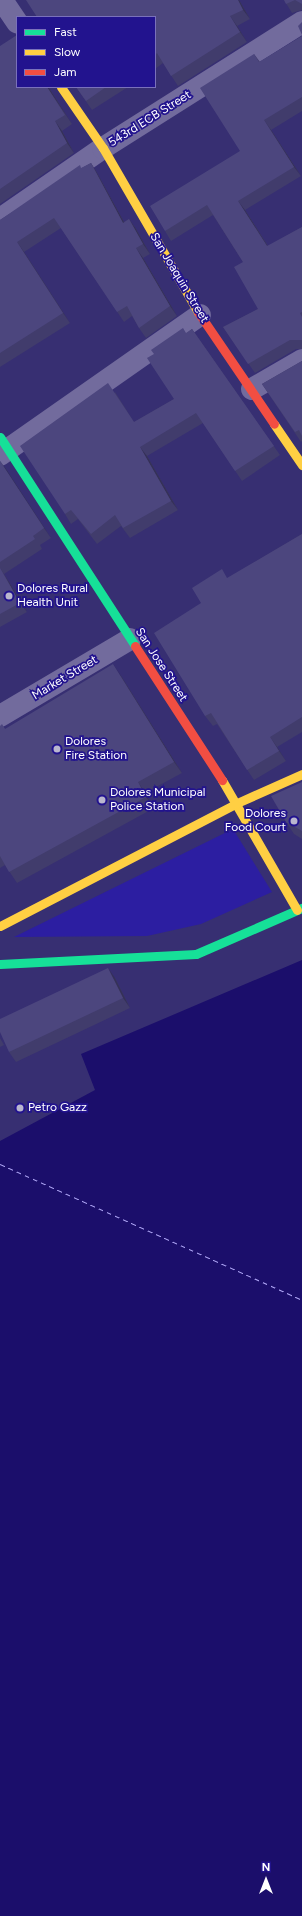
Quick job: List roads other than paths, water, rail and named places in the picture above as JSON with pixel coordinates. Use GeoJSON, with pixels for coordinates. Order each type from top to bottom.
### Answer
{"type":"FeatureCollection","features":[{"type":"Feature","properties":{"kind":"street"},"geometry":{"type":"LineString","coordinates":[[2,0],[16,21]]}},
{"type":"Feature","properties":{"kind":"street","name":"543rd ECB Street"},"geometry":{"type":"LineString","coordinates":[[0,219],[103,148],[302,22]]}},
{"type":"Feature","properties":{"kind":"street","name":"San Joaquin Street"},"geometry":{"type":"LineString","coordinates":[[62,88],[103,148],[200,315],[252,389],[302,465]]}},
{"type":"Feature","properties":{"kind":"street"},"geometry":{"type":"LineString","coordinates":[[3,447],[200,315]]}},
{"type":"Feature","properties":{"kind":"street"},"geometry":{"type":"LineString","coordinates":[[252,389],[302,360]]}},
{"type":"Feature","properties":{"kind":"street","name":"San Jose Street"},"geometry":{"type":"LineString","coordinates":[[3,447],[237,803],[300,909]]}},
{"type":"Feature","properties":{"kind":"street","name":"Market Street"},"geometry":{"type":"LineString","coordinates":[[0,716],[130,639]]}},
{"type":"Feature","properties":{"kind":"street"},"geometry":{"type":"LineString","coordinates":[[0,926],[237,803],[302,774]]}},
{"type":"Feature","properties":{"kind":"street"},"geometry":{"type":"LineString","coordinates":[[0,964],[196,954],[300,909]]}},
{"type":"Feature","properties":{"kind":"place","name":"Dolores Rural Health Unit"},"geometry":{"type":"Point","coordinates":[9,596]}},
{"type":"Feature","properties":{"kind":"place","name":"Dolores Fire Station"},"geometry":{"type":"Point","coordinates":[57,749]}},
{"type":"Feature","properties":{"kind":"place","name":"Dolores Municipal Police Station"},"geometry":{"type":"Point","coordinates":[102,800]}},
{"type":"Feature","properties":{"kind":"place","name":"Dolores Food Court"},"geometry":{"type":"Point","coordinates":[294,821]}},
{"type":"Feature","properties":{"kind":"place","name":"Petro Gazz"},"geometry":{"type":"Point","coordinates":[20,1108]}}]}
